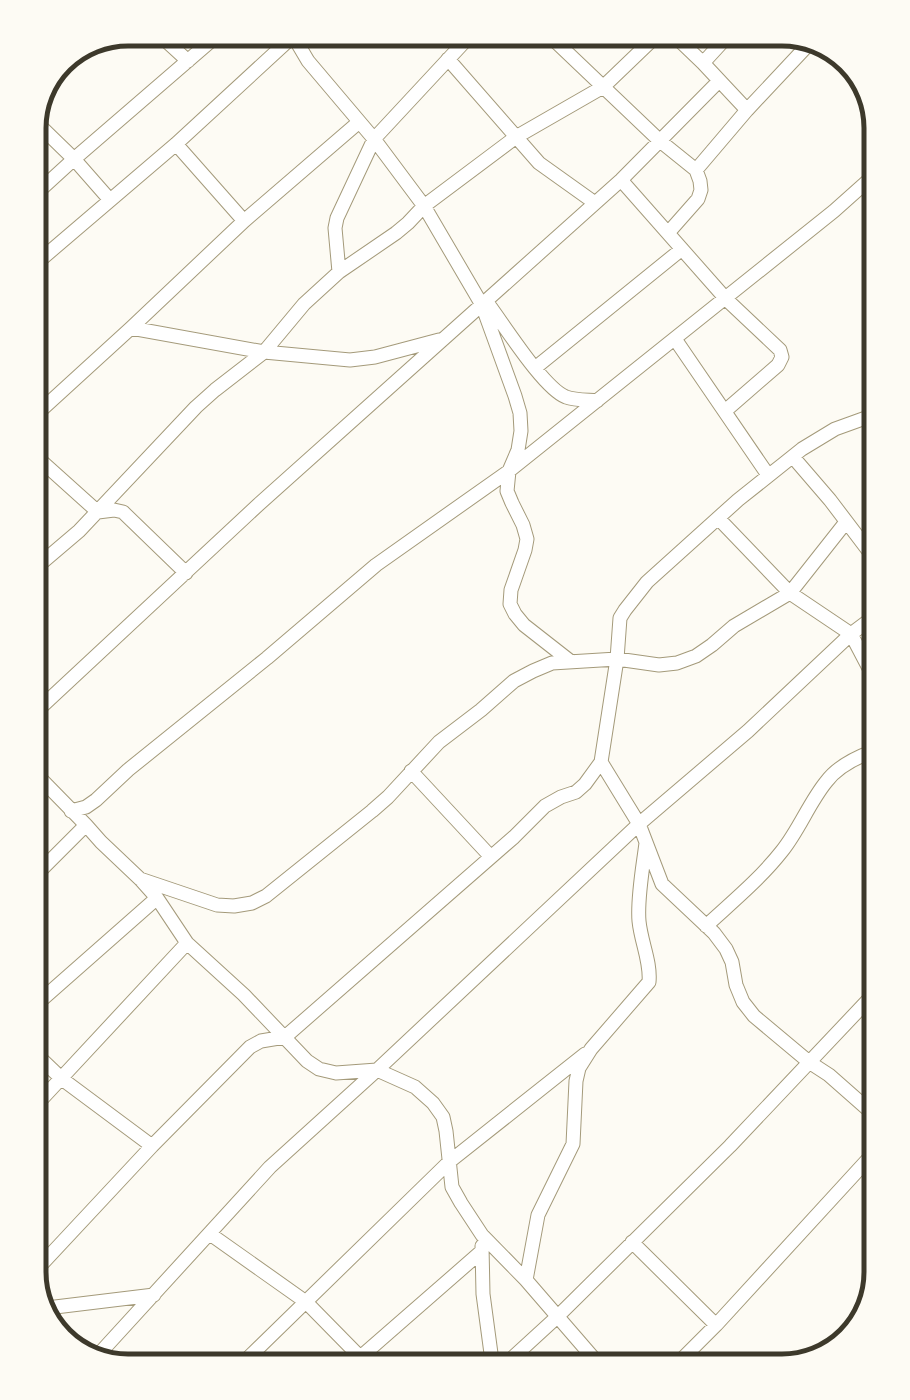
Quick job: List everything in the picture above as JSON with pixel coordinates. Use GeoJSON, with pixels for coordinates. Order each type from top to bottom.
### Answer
{"type":"FeatureCollection","features":[{"type":"Feature","properties":{"kind":"street"},"geometry":{"type":"LineString","coordinates":[[172,46],[188,61]]}},
{"type":"Feature","properties":{"kind":"street"},"geometry":{"type":"LineString","coordinates":[[46,185],[204,46]]}},
{"type":"Feature","properties":{"kind":"street"},"geometry":{"type":"LineString","coordinates":[[46,255],[176,144],[282,46]]}},
{"type":"Feature","properties":{"kind":"street"},"geometry":{"type":"LineString","coordinates":[[299,46],[308,60],[374,139],[424,206],[484,303],[535,368],[556,391],[567,397],[597,401]]}},
{"type":"Feature","properties":{"kind":"street"},"geometry":{"type":"LineString","coordinates":[[339,272],[335,228],[337,218],[374,139],[460,46]]}},
{"type":"Feature","properties":{"kind":"street"},"geometry":{"type":"LineString","coordinates":[[561,46],[660,141],[696,170],[700,181],[701,190],[698,199],[668,233]]}},
{"type":"Feature","properties":{"kind":"street"},"geometry":{"type":"LineString","coordinates":[[46,559],[79,531],[98,512],[196,407],[215,390],[264,352],[304,304],[339,272],[396,233],[424,206],[516,136],[603,87],[646,46]]}},
{"type":"Feature","properties":{"kind":"street"},"geometry":{"type":"LineString","coordinates":[[685,46],[747,110]]}},
{"type":"Feature","properties":{"kind":"street"},"geometry":{"type":"LineString","coordinates":[[703,63],[719,46]]}},
{"type":"Feature","properties":{"kind":"street"},"geometry":{"type":"LineString","coordinates":[[696,170],[747,110],[804,49]]}},
{"type":"Feature","properties":{"kind":"street"},"geometry":{"type":"LineString","coordinates":[[448,59],[539,163],[595,203]]}},
{"type":"Feature","properties":{"kind":"street"},"geometry":{"type":"LineString","coordinates":[[46,702],[258,505],[620,180],[720,81]]}},
{"type":"Feature","properties":{"kind":"street"},"geometry":{"type":"LineString","coordinates":[[46,406],[131,328],[244,220],[359,122]]}},
{"type":"Feature","properties":{"kind":"street"},"geometry":{"type":"LineString","coordinates":[[46,132],[74,159],[110,200]]}},
{"type":"Feature","properties":{"kind":"street"},"geometry":{"type":"LineString","coordinates":[[176,144],[244,220]]}},
{"type":"Feature","properties":{"kind":"street"},"geometry":{"type":"LineString","coordinates":[[620,180],[726,299],[780,350],[782,357],[778,365],[725,411]]}},
{"type":"Feature","properties":{"kind":"street"},"geometry":{"type":"LineString","coordinates":[[71,811],[86,807],[96,800],[128,770],[267,658],[376,564],[510,471],[726,299],[834,211],[864,184]]}},
{"type":"Feature","properties":{"kind":"street"},"geometry":{"type":"LineString","coordinates":[[535,368],[682,249]]}},
{"type":"Feature","properties":{"kind":"street"},"geometry":{"type":"LineString","coordinates":[[484,303],[516,396],[520,413],[521,431],[518,450],[510,471],[508,490],[512,504],[523,525],[527,539],[525,550],[511,590],[510,604],[515,614],[524,625],[570,661]]}},
{"type":"Feature","properties":{"kind":"street"},"geometry":{"type":"LineString","coordinates":[[131,328],[264,352],[350,360],[375,358],[443,339]]}},
{"type":"Feature","properties":{"kind":"street"},"geometry":{"type":"LineString","coordinates":[[675,339],[768,475]]}},
{"type":"Feature","properties":{"kind":"street"},"geometry":{"type":"LineString","coordinates":[[46,1260],[152,1146],[250,1047],[261,1041],[285,1037],[514,837],[545,806],[561,797],[576,792],[585,784],[601,762],[617,659],[620,618],[625,610],[647,582],[768,475],[835,429],[864,419]]}},
{"type":"Feature","properties":{"kind":"street"},"geometry":{"type":"LineString","coordinates":[[793,457],[864,543]]}},
{"type":"Feature","properties":{"kind":"street"},"geometry":{"type":"LineString","coordinates":[[46,464],[98,512],[114,510],[123,512],[186,573]]}},
{"type":"Feature","properties":{"kind":"street"},"geometry":{"type":"LineString","coordinates":[[718,518],[790,593],[851,634],[864,659]]}},
{"type":"Feature","properties":{"kind":"street"},"geometry":{"type":"LineString","coordinates":[[140,879],[217,905],[234,906],[252,903],[266,896],[372,811],[388,797],[439,742],[481,710],[514,681],[552,663],[617,659],[659,665],[677,663],[696,656],[712,645],[734,626],[790,593],[846,522]]}},
{"type":"Feature","properties":{"kind":"street"},"geometry":{"type":"LineString","coordinates":[[103,1350],[270,1167],[377,1070],[639,824],[748,731],[851,634],[864,624]]}},
{"type":"Feature","properties":{"kind":"street"},"geometry":{"type":"LineString","coordinates":[[706,926],[769,866],[783,850],[826,781],[843,766],[864,754]]}},
{"type":"Feature","properties":{"kind":"street"},"geometry":{"type":"LineString","coordinates":[[601,762],[639,824],[662,884],[714,933],[726,949],[732,962],[736,985],[743,1002],[754,1016],[809,1062],[829,1075],[864,1106]]}},
{"type":"Feature","properties":{"kind":"street"},"geometry":{"type":"LineString","coordinates":[[411,771],[491,857]]}},
{"type":"Feature","properties":{"kind":"street"},"geometry":{"type":"LineString","coordinates":[[46,784],[111,853],[140,879],[157,898],[187,943],[244,995],[307,1061],[319,1069],[336,1072],[377,1070],[415,1087],[433,1103],[443,1117],[452,1187],[461,1203],[482,1235],[526,1280],[590,1354]]}},
{"type":"Feature","properties":{"kind":"street"},"geometry":{"type":"LineString","coordinates":[[46,865],[86,825]]}},
{"type":"Feature","properties":{"kind":"street"},"geometry":{"type":"LineString","coordinates":[[526,1280],[538,1215],[573,1144],[576,1081],[579,1068],[591,1049],[649,982],[650,973],[639,923],[638,911],[646,843]]}},
{"type":"Feature","properties":{"kind":"street"},"geometry":{"type":"LineString","coordinates":[[46,996],[157,898]]}},
{"type":"Feature","properties":{"kind":"street"},"geometry":{"type":"LineString","coordinates":[[46,1095],[187,943]]}},
{"type":"Feature","properties":{"kind":"street"},"geometry":{"type":"LineString","coordinates":[[517,1354],[557,1317],[730,1146],[864,1004]]}},
{"type":"Feature","properties":{"kind":"street"},"geometry":{"type":"LineString","coordinates":[[251,1354],[449,1162],[591,1049]]}},
{"type":"Feature","properties":{"kind":"street"},"geometry":{"type":"LineString","coordinates":[[46,1064],[62,1079],[152,1146]]}},
{"type":"Feature","properties":{"kind":"street"},"geometry":{"type":"LineString","coordinates":[[687,1354],[716,1325],[864,1164]]}},
{"type":"Feature","properties":{"kind":"street"},"geometry":{"type":"LineString","coordinates":[[210,1234],[306,1302],[354,1354]]}},
{"type":"Feature","properties":{"kind":"street"},"geometry":{"type":"LineString","coordinates":[[482,1235],[483,1294],[491,1354]]}},
{"type":"Feature","properties":{"kind":"street"},"geometry":{"type":"LineString","coordinates":[[632,1242],[716,1325]]}},
{"type":"Feature","properties":{"kind":"street"},"geometry":{"type":"LineString","coordinates":[[367,1354],[482,1251]]}},
{"type":"Feature","properties":{"kind":"street"},"geometry":{"type":"LineString","coordinates":[[54,1307],[154,1294]]}}]}
